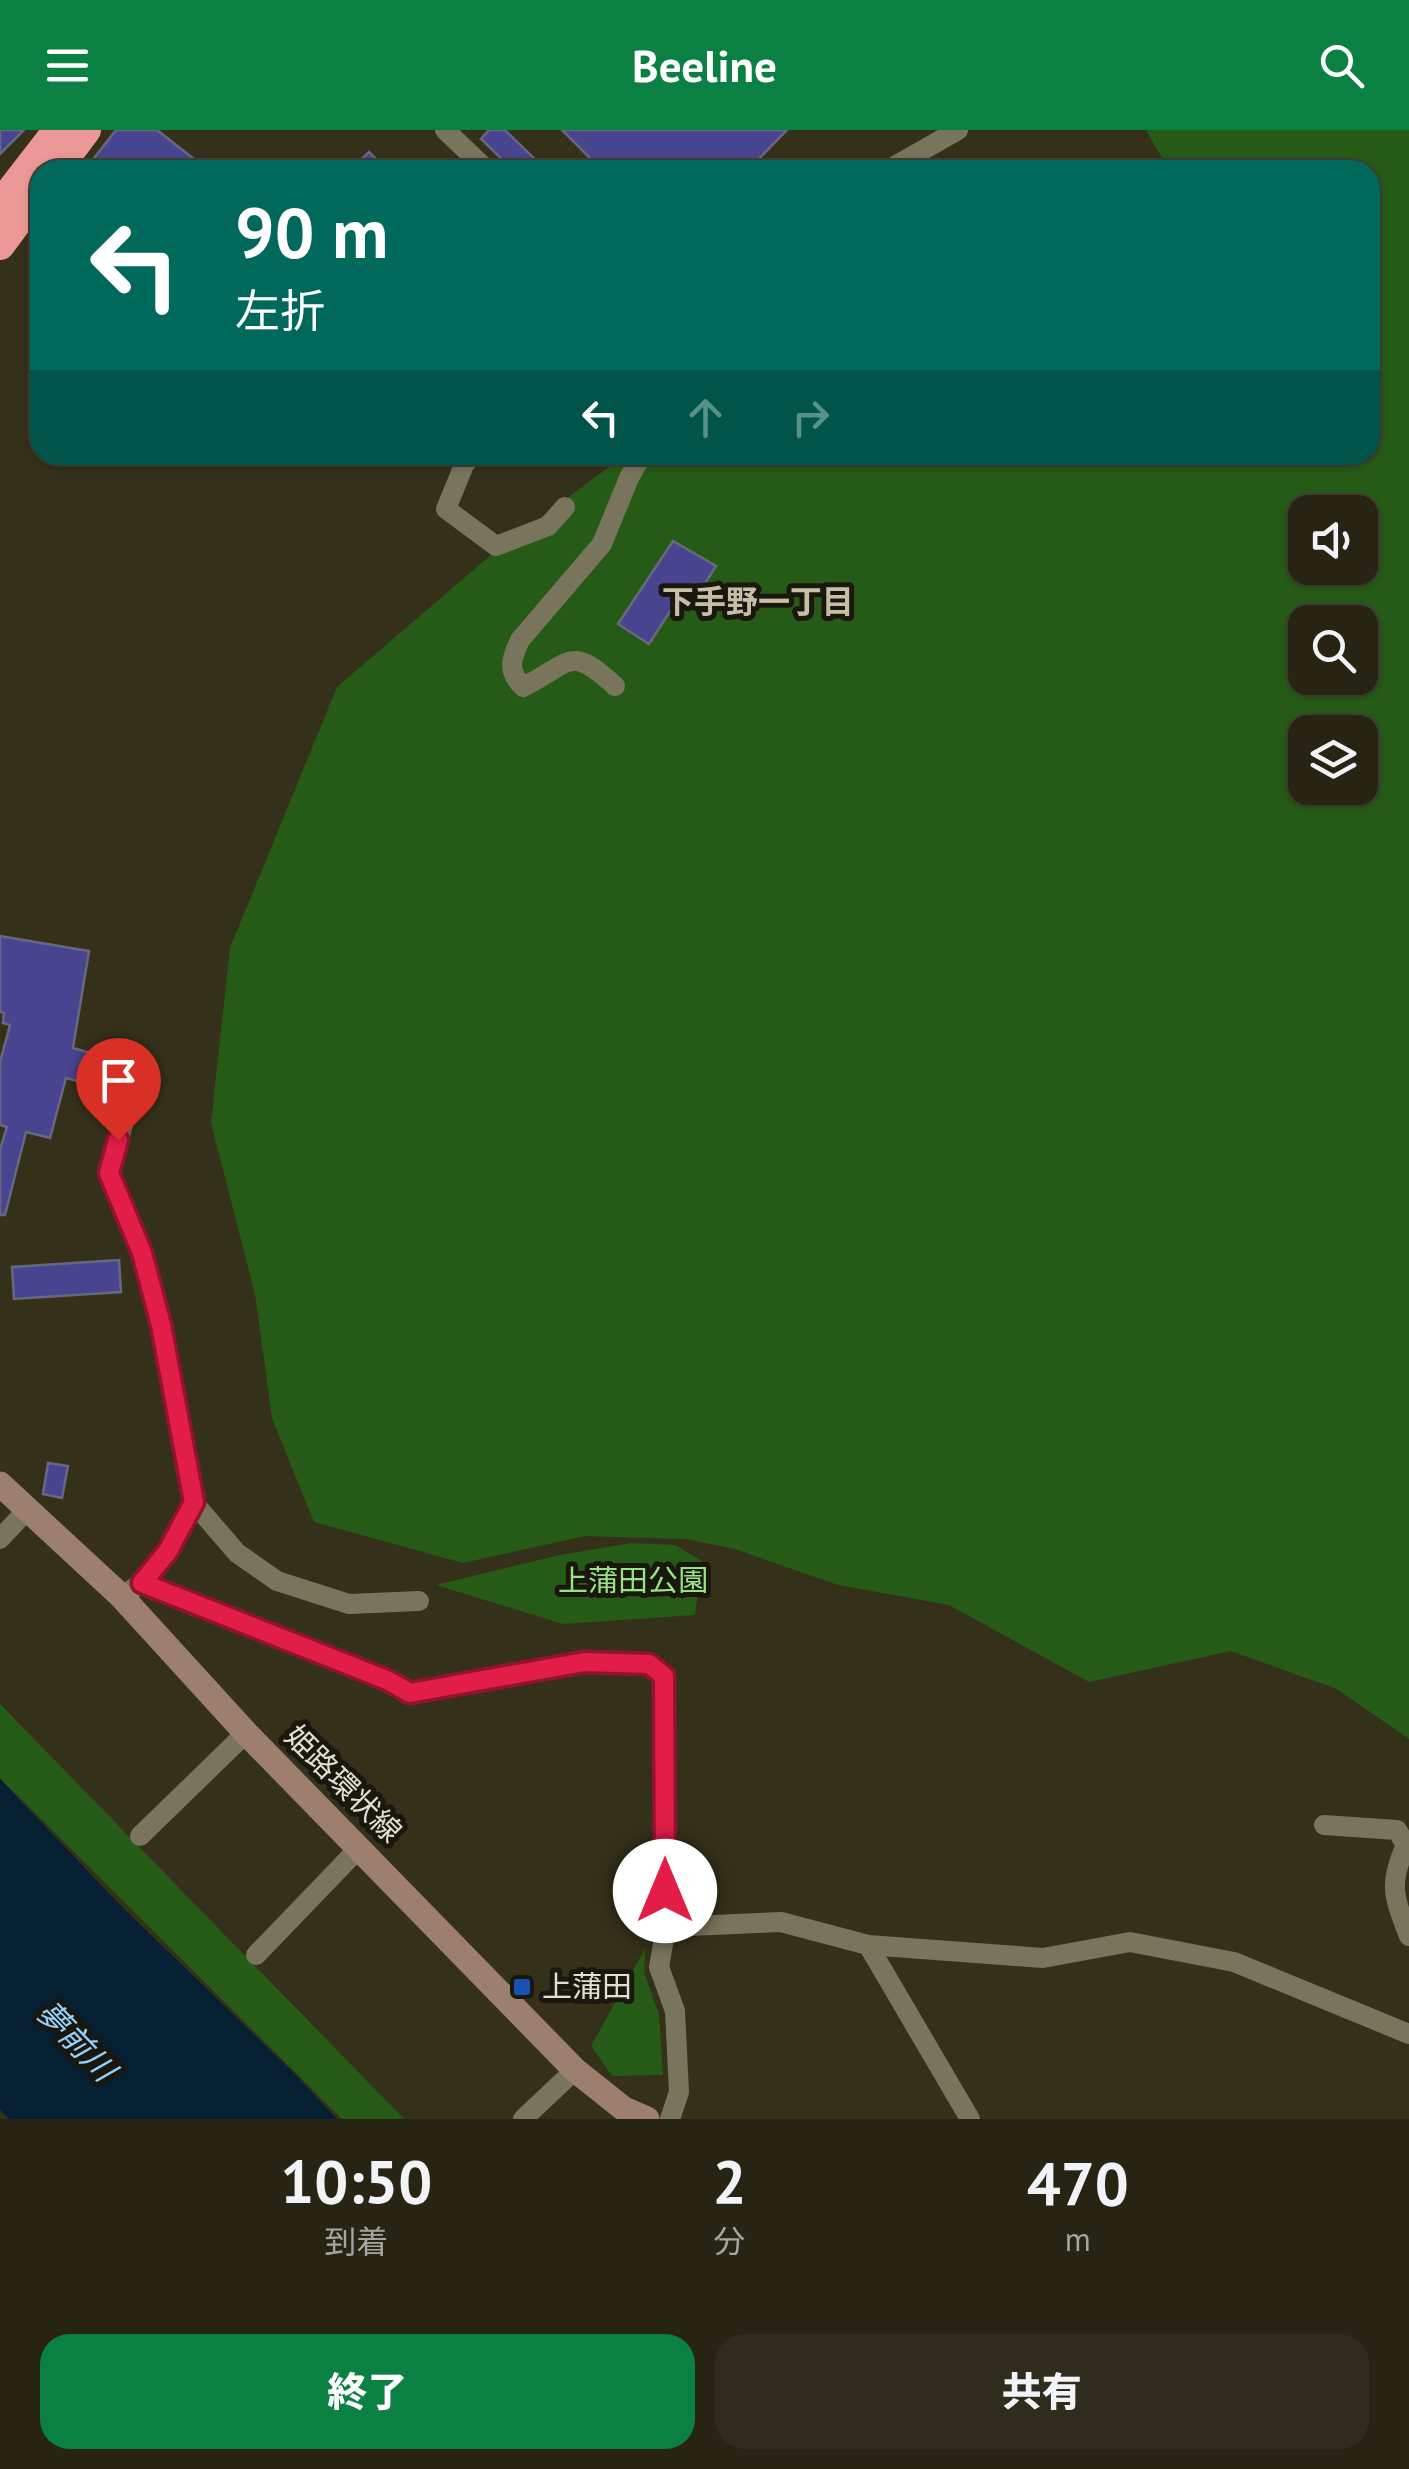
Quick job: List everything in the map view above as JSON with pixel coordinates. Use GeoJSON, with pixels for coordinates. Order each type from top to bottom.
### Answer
{"type":"FeatureCollection","features":[{"type":"Feature","properties":{"kind":"highway"},"geometry":{"type":"LineString","coordinates":[[64,160],[86,130]]}},
{"type":"Feature","properties":{"kind":"highway"},"geometry":{"type":"LineString","coordinates":[[34,160],[56,131]]}},
{"type":"Feature","properties":{"kind":"highway"},"geometry":{"type":"LineString","coordinates":[[0,205],[30,165]]}},
{"type":"Feature","properties":{"kind":"highway"},"geometry":{"type":"LineString","coordinates":[[0,245],[30,204]]}},
{"type":"Feature","properties":{"kind":"main road","name":"姫路環状線"},"geometry":{"type":"LineString","coordinates":[[0,1484],[27,1510],[131,1589],[246,1733],[574,2070],[624,2109],[647,2119]]}},
{"type":"Feature","properties":{"kind":"street"},"geometry":{"type":"LineString","coordinates":[[445,130],[476,160]]}},
{"type":"Feature","properties":{"kind":"street"},"geometry":{"type":"LineString","coordinates":[[906,160],[958,130]]}},
{"type":"Feature","properties":{"kind":"street"},"geometry":{"type":"LineString","coordinates":[[464,465],[446,509],[496,546],[548,526],[565,507]]}},
{"type":"Feature","properties":{"kind":"street"},"geometry":{"type":"LineString","coordinates":[[615,686],[588,661],[574,659],[523,686],[514,678],[510,659],[520,640],[602,544],[636,465]]}},
{"type":"Feature","properties":{"kind":"street"},"geometry":{"type":"LineString","coordinates":[[125,1118],[109,1173],[142,1253],[161,1325],[194,1502],[237,1553],[277,1581],[349,1604],[419,1601]]}},
{"type":"Feature","properties":{"kind":"street"},"geometry":{"type":"LineString","coordinates":[[194,1502],[168,1551],[131,1589],[387,1680],[410,1693],[584,1662],[649,1664],[664,1676],[666,1927],[659,1967],[675,2012],[679,2092],[670,2119]]}},
{"type":"Feature","properties":{"kind":"street"},"geometry":{"type":"LineString","coordinates":[[0,1539],[27,1510]]}},
{"type":"Feature","properties":{"kind":"street"},"geometry":{"type":"LineString","coordinates":[[140,1836],[246,1733]]}},
{"type":"Feature","properties":{"kind":"street"},"geometry":{"type":"LineString","coordinates":[[1324,1825],[1397,1830],[1407,1846],[1395,1869],[1393,1894],[1409,1936]]}},
{"type":"Feature","properties":{"kind":"street"},"geometry":{"type":"LineString","coordinates":[[256,1956],[360,1847]]}},
{"type":"Feature","properties":{"kind":"street"},"geometry":{"type":"LineString","coordinates":[[666,1927],[781,1922],[868,1945],[1043,1958],[1130,1942],[1234,1962],[1409,2034]]}},
{"type":"Feature","properties":{"kind":"street"},"geometry":{"type":"LineString","coordinates":[[868,1945],[970,2119]]}},
{"type":"Feature","properties":{"kind":"street"},"geometry":{"type":"LineString","coordinates":[[523,2119],[574,2070]]}},
{"type":"Feature","properties":{"kind":"green space"},"geometry":{"type":"Polygon","coordinates":[[[1146,130],[1409,130],[1409,1739],[1337,1689],[1231,1651],[1089,1682],[949,1605],[838,1585],[735,1549],[686,1539],[585,1536],[463,1563],[314,1522],[272,1418],[255,1294],[211,1123],[230,948],[337,687],[492,554],[612,465],[1380,465],[1380,160],[1163,160],[1146,130]]]}},
{"type":"Feature","properties":{"kind":"green space","name":"上蒲田公園"},"geometry":{"type":"Polygon","coordinates":[[[631,1543],[675,1545],[702,1561],[695,1615],[563,1624],[436,1585],[560,1555],[631,1543]]]}},
{"type":"Feature","properties":{"kind":"green space"},"geometry":{"type":"Polygon","coordinates":[[[0,1704],[404,2119],[342,2119],[0,1778],[0,1704]]]}},
{"type":"Feature","properties":{"kind":"green space"},"geometry":{"type":"Polygon","coordinates":[[[645,1949],[644,1973],[659,2014],[663,2075],[612,2076],[591,2046],[645,1949]]]}},
{"type":"Feature","properties":{"kind":"water","name":"夢前川"},"geometry":{"type":"Polygon","coordinates":[[[0,1779],[122,1907],[337,2119],[9,2119],[0,2110],[0,1779]]]}},
{"type":"Feature","properties":{"kind":"building"},"geometry":{"type":"Polygon","coordinates":[[[0,130],[24,130],[0,154],[0,130]]]}},
{"type":"Feature","properties":{"kind":"building"},"geometry":{"type":"Polygon","coordinates":[[[116,130],[157,130],[195,160],[93,160],[116,130]]]}},
{"type":"Feature","properties":{"kind":"building"},"geometry":{"type":"Polygon","coordinates":[[[489,130],[505,130],[536,160],[503,160],[481,139],[489,130]]]}},
{"type":"Feature","properties":{"kind":"building"},"geometry":{"type":"Polygon","coordinates":[[[562,130],[787,130],[758,160],[592,160],[562,130]]]}},
{"type":"Feature","properties":{"kind":"building"},"geometry":{"type":"Polygon","coordinates":[[[369,152],[377,160],[361,160],[369,152]]]}},
{"type":"Feature","properties":{"kind":"building"},"geometry":{"type":"Polygon","coordinates":[[[673,541],[716,566],[699,593],[687,585],[649,644],[618,624],[673,541]]]}},
{"type":"Feature","properties":{"kind":"building"},"geometry":{"type":"Polygon","coordinates":[[[0,936],[89,951],[73,1048],[98,1055],[97,1086],[66,1078],[50,1138],[26,1132],[5,1215],[0,1215],[0,1149],[7,1127],[0,1125],[0,1062],[10,1025],[3,1023],[4,1013],[0,1012],[0,936]]]}},
{"type":"Feature","properties":{"kind":"building"},"geometry":{"type":"Polygon","coordinates":[[[119,1260],[121,1292],[14,1299],[12,1267],[119,1260]]]}},
{"type":"Feature","properties":{"kind":"building"},"geometry":{"type":"Polygon","coordinates":[[[48,1463],[68,1466],[62,1498],[43,1494],[48,1463]]]}},
{"type":"Feature","properties":{"kind":"place","name":"上蒲田"},"geometry":{"type":"Point","coordinates":[522,1987]}},
{"type":"Feature","properties":{"kind":"district","name":"下手野一丁目"},"geometry":{"type":"Point","coordinates":[758,602]}},
{"type":"Feature","properties":{"kind":"route"},"geometry":{"type":"LineString","coordinates":[[118,1140],[109,1173],[142,1253],[161,1325],[194,1502],[168,1551],[142,1583],[387,1680],[410,1693],[584,1662],[649,1664],[664,1676],[665,1891]]}}]}
